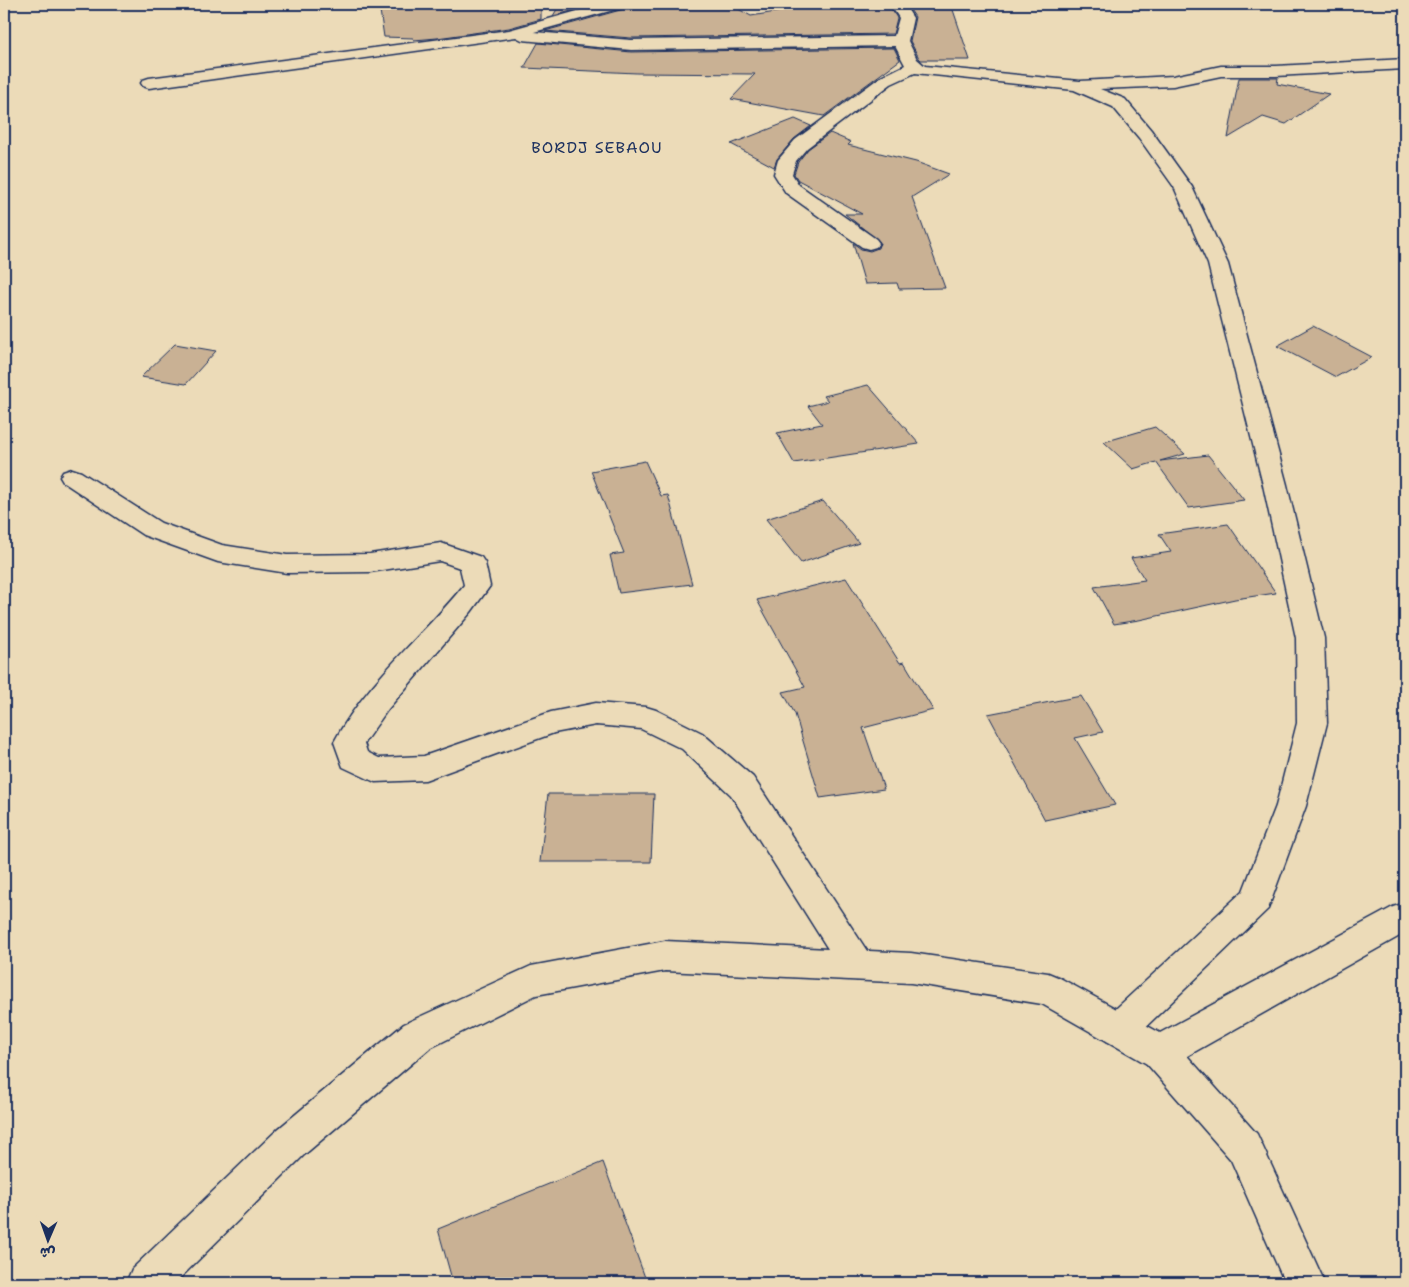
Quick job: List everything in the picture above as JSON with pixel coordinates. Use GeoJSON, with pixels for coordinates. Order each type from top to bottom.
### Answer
{"type":"FeatureCollection","features":[{"type":"Feature","properties":{"kind":"street"},"geometry":{"type":"LineString","coordinates":[[149,83],[511,34],[548,22],[619,4]]}},
{"type":"Feature","properties":{"kind":"street"},"geometry":{"type":"LineString","coordinates":[[898,4],[906,18],[900,40],[910,62],[921,70],[944,74],[1077,85],[1173,81],[1222,71],[1276,71],[1405,64]]}},
{"type":"Feature","properties":{"kind":"street"},"geometry":{"type":"LineString","coordinates":[[511,34],[631,45],[900,40]]}},
{"type":"Feature","properties":{"kind":"street"},"geometry":{"type":"LineString","coordinates":[[869,243],[792,189],[783,174],[787,160],[801,144],[885,81],[916,66]]}},
{"type":"Feature","properties":{"kind":"street"},"geometry":{"type":"LineString","coordinates":[[1077,85],[1119,103],[1145,134],[1183,187],[1218,264],[1276,485],[1310,638],[1312,723],[1291,806],[1256,899],[1119,1029]]}},
{"type":"Feature","properties":{"kind":"street"},"geometry":{"type":"LineString","coordinates":[[72,477],[152,529],[218,553],[287,564],[370,563],[441,552],[472,563],[477,586],[454,617],[365,716],[349,742],[354,759],[375,770],[425,768],[551,723],[596,714],[646,718],[692,741],[742,786],[857,965]]}},
{"type":"Feature","properties":{"kind":"street"},"geometry":{"type":"LineString","coordinates":[[1160,1052],[1405,917]]}},
{"type":"Feature","properties":{"kind":"street"},"geometry":{"type":"LineString","coordinates":[[146,1283],[291,1142],[418,1036],[531,981],[665,956],[911,968],[1048,989],[1160,1052],[1244,1147],[1304,1283]]}},
{"type":"Feature","properties":{"kind":"building"},"geometry":{"type":"Polygon","coordinates":[[[379,4],[541,4],[541,19],[509,28],[414,40],[413,38],[384,37],[379,4]]]}},
{"type":"Feature","properties":{"kind":"building"},"geometry":{"type":"Polygon","coordinates":[[[560,4],[597,4],[553,16],[560,4]]]}},
{"type":"Feature","properties":{"kind":"building"},"geometry":{"type":"Polygon","coordinates":[[[628,4],[729,4],[751,16],[826,4],[888,4],[897,18],[893,34],[631,38],[545,31],[624,9],[628,4]]]}},
{"type":"Feature","properties":{"kind":"building"},"geometry":{"type":"Polygon","coordinates":[[[906,4],[951,4],[970,60],[921,60],[910,41],[915,17],[906,4]]]}},
{"type":"Feature","properties":{"kind":"building"},"geometry":{"type":"Polygon","coordinates":[[[538,43],[631,52],[894,48],[900,60],[824,116],[731,99],[755,74],[637,73],[524,68],[538,43]]]}},
{"type":"Feature","properties":{"kind":"building"},"geometry":{"type":"Polygon","coordinates":[[[1239,78],[1278,78],[1277,84],[1329,94],[1286,124],[1263,117],[1228,138],[1239,78]]]}},
{"type":"Feature","properties":{"kind":"building"},"geometry":{"type":"Polygon","coordinates":[[[795,119],[811,126],[794,139],[777,159],[774,167],[731,144],[795,119]]]}},
{"type":"Feature","properties":{"kind":"building"},"geometry":{"type":"Polygon","coordinates":[[[830,133],[851,142],[848,145],[916,162],[949,174],[912,197],[945,288],[899,289],[897,283],[865,284],[853,243],[861,249],[870,251],[878,248],[880,242],[845,214],[862,214],[798,180],[794,174],[798,162],[808,149],[830,133]]]}},
{"type":"Feature","properties":{"kind":"building"},"geometry":{"type":"Polygon","coordinates":[[[1313,326],[1372,357],[1336,377],[1277,346],[1313,326]]]}},
{"type":"Feature","properties":{"kind":"building"},"geometry":{"type":"Polygon","coordinates":[[[175,344],[216,351],[186,384],[141,377],[175,344]]]}},
{"type":"Feature","properties":{"kind":"building"},"geometry":{"type":"Polygon","coordinates":[[[868,385],[919,444],[794,463],[777,433],[822,424],[808,406],[828,401],[824,396],[868,385]]]}},
{"type":"Feature","properties":{"kind":"building"},"geometry":{"type":"Polygon","coordinates":[[[1155,427],[1185,454],[1160,461],[1208,455],[1244,500],[1189,508],[1156,462],[1133,469],[1104,442],[1155,427]]]}},
{"type":"Feature","properties":{"kind":"building"},"geometry":{"type":"Polygon","coordinates":[[[645,461],[661,496],[668,495],[692,584],[619,593],[610,555],[624,553],[591,471],[645,461]]]}},
{"type":"Feature","properties":{"kind":"building"},"geometry":{"type":"Polygon","coordinates":[[[823,501],[859,543],[801,563],[766,519],[823,501]]]}},
{"type":"Feature","properties":{"kind":"building"},"geometry":{"type":"Polygon","coordinates":[[[1228,524],[1276,593],[1235,599],[1114,624],[1094,587],[1145,580],[1131,558],[1171,552],[1159,534],[1228,524]]]}},
{"type":"Feature","properties":{"kind":"building"},"geometry":{"type":"Polygon","coordinates":[[[846,578],[900,663],[904,662],[933,710],[863,728],[884,789],[820,798],[795,714],[783,692],[805,687],[757,600],[846,578]]]}},
{"type":"Feature","properties":{"kind":"building"},"geometry":{"type":"Polygon","coordinates":[[[1081,696],[1103,732],[1075,738],[1115,805],[1045,820],[988,714],[1081,696]]]}},
{"type":"Feature","properties":{"kind":"building"},"geometry":{"type":"Polygon","coordinates":[[[548,794],[654,794],[651,862],[540,862],[548,794]]]}},
{"type":"Feature","properties":{"kind":"building"},"geometry":{"type":"Polygon","coordinates":[[[603,1162],[647,1283],[453,1283],[438,1229],[603,1162]]]}},
{"type":"Feature","properties":{"kind":"district","name":"BORDJ SEBAOU"},"geometry":{"type":"Point","coordinates":[597,147]}}]}
